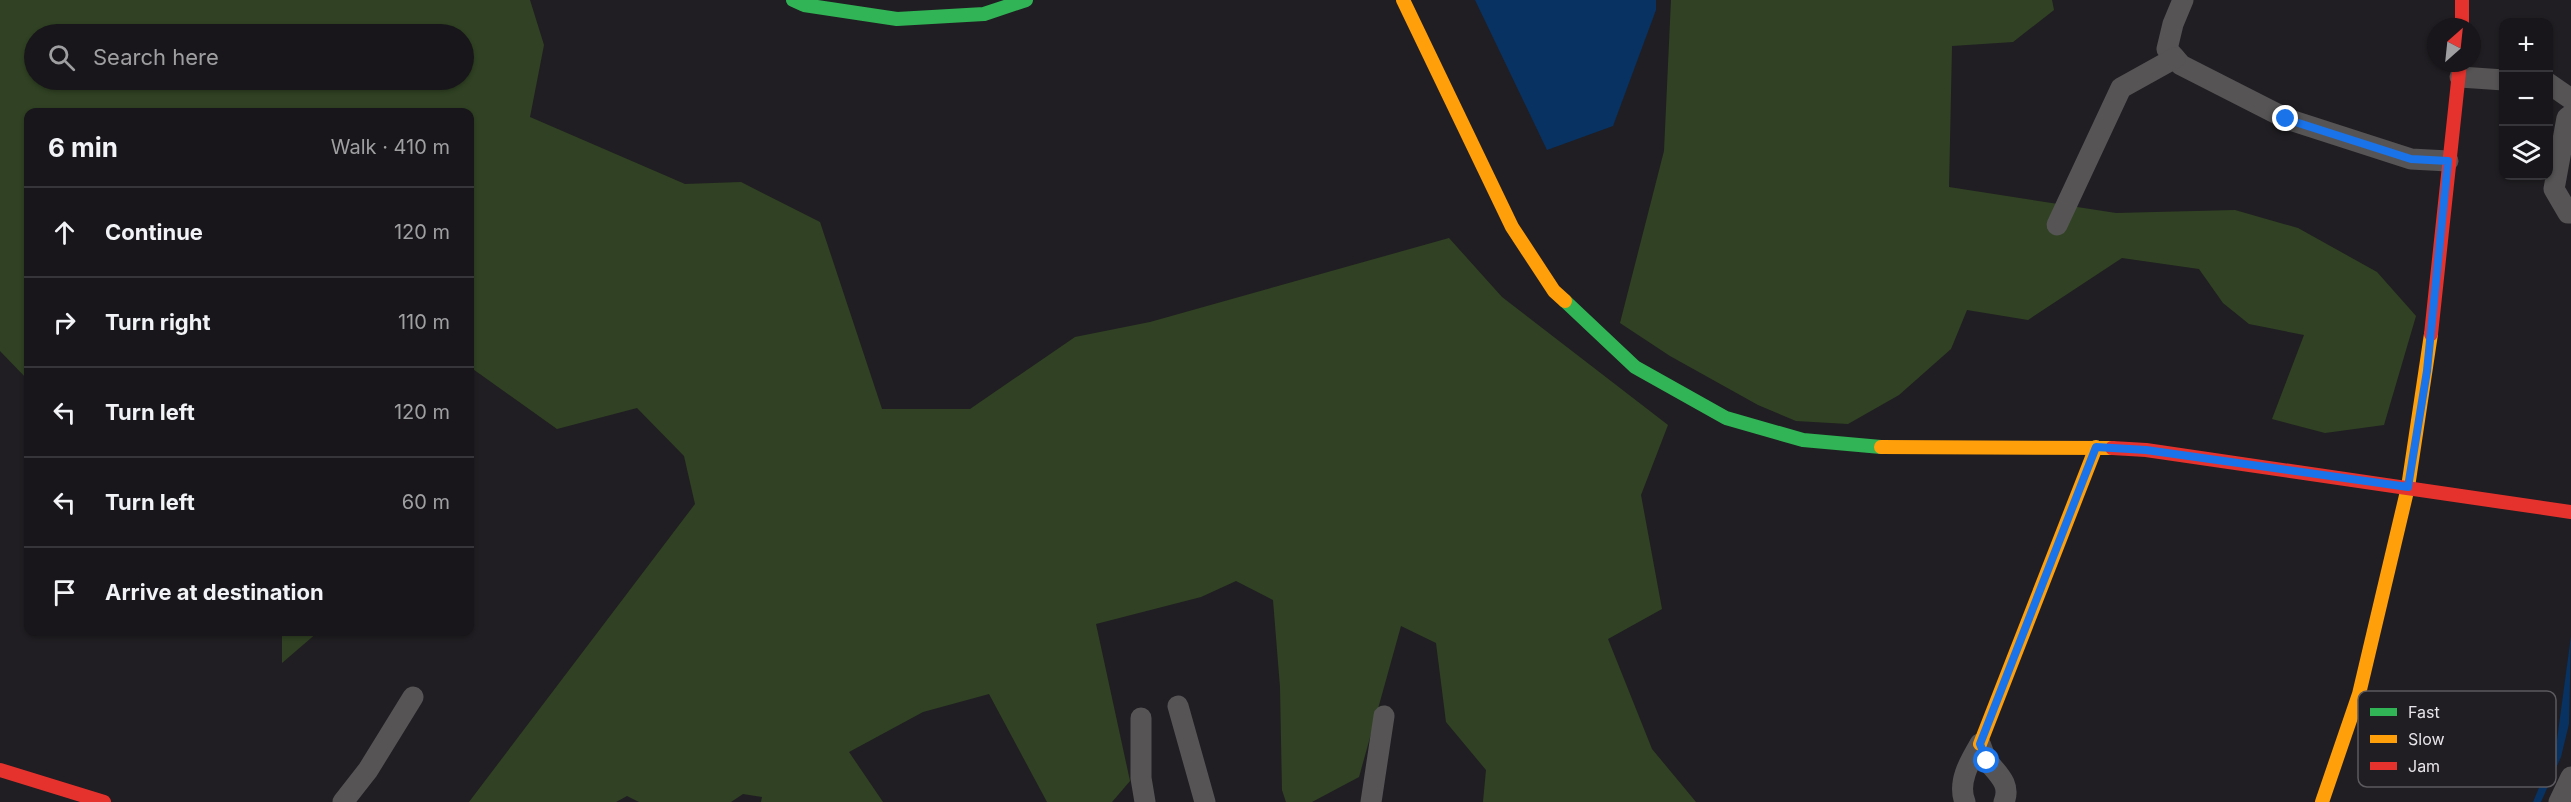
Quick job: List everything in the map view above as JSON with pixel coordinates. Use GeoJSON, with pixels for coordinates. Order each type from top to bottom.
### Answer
{"type":"FeatureCollection","features":[{"type":"Feature","properties":{"kind":"street"},"geometry":{"type":"LineString","coordinates":[[794,0],[804,5],[897,19],[984,14],[1026,0]]}},
{"type":"Feature","properties":{"kind":"street"},"geometry":{"type":"LineString","coordinates":[[1403,0],[1512,227],[1554,291],[1635,368],[1726,418],[1803,440],[1863,447],[2096,447],[2146,450],[2564,511]]}},
{"type":"Feature","properties":{"kind":"street"},"geometry":{"type":"LineString","coordinates":[[2183,0],[2172,24],[2167,49],[2181,65],[2286,119],[2411,159],[2448,161]]}},
{"type":"Feature","properties":{"kind":"street"},"geometry":{"type":"LineString","coordinates":[[2462,0],[2462,18]]}},
{"type":"Feature","properties":{"kind":"street"},"geometry":{"type":"LineString","coordinates":[[2057,225],[2121,88],[2175,58]]}},
{"type":"Feature","properties":{"kind":"street"},"geometry":{"type":"LineString","coordinates":[[2360,691],[2408,487],[2427,371],[2448,161],[2460,72]]}},
{"type":"Feature","properties":{"kind":"street"},"geometry":{"type":"LineString","coordinates":[[2469,72],[2499,79]]}},
{"type":"Feature","properties":{"kind":"street"},"geometry":{"type":"LineString","coordinates":[[2553,87],[2571,99]]}},
{"type":"Feature","properties":{"kind":"street"},"geometry":{"type":"LineString","coordinates":[[2571,115],[2566,118],[2554,189],[2568,213],[2571,213]]}},
{"type":"Feature","properties":{"kind":"street"},"geometry":{"type":"LineString","coordinates":[[1965,802],[1962,795],[1963,780],[1980,744],[2096,447]]}},
{"type":"Feature","properties":{"kind":"street"},"geometry":{"type":"LineString","coordinates":[[343,802],[368,770],[413,697]]}},
{"type":"Feature","properties":{"kind":"street"},"geometry":{"type":"LineString","coordinates":[[2322,802],[2358,697]]}},
{"type":"Feature","properties":{"kind":"street"},"geometry":{"type":"LineString","coordinates":[[1178,706],[1205,802]]}},
{"type":"Feature","properties":{"kind":"street"},"geometry":{"type":"LineString","coordinates":[[1371,802],[1384,716]]}},
{"type":"Feature","properties":{"kind":"street"},"geometry":{"type":"LineString","coordinates":[[1141,718],[1141,778],[1144,802]]}},
{"type":"Feature","properties":{"kind":"street"},"geometry":{"type":"LineString","coordinates":[[1980,744],[1987,761],[1997,770],[2006,785],[2007,794],[2004,802]]}},
{"type":"Feature","properties":{"kind":"street"},"geometry":{"type":"LineString","coordinates":[[0,770],[104,802]]}},
{"type":"Feature","properties":{"kind":"street"},"geometry":{"type":"LineString","coordinates":[[2559,802],[2571,777]]}},
{"type":"Feature","properties":{"kind":"green space"},"geometry":{"type":"Polygon","coordinates":[[[0,0],[530,0],[544,45],[530,117],[685,184],[741,182],[820,222],[882,409],[970,409],[1075,337],[1150,322],[1449,238],[1502,297],[1668,425],[1641,495],[1662,609],[1608,639],[1652,749],[1696,802],[1483,802],[1486,770],[1446,722],[1436,643],[1401,626],[1359,777],[1312,802],[1286,802],[1282,790],[1280,687],[1273,600],[1236,581],[1201,597],[1096,624],[1130,781],[1112,802],[1047,802],[989,694],[923,712],[849,752],[883,802],[761,802],[762,797],[743,794],[731,802],[639,802],[627,796],[616,802],[469,802],[695,504],[684,456],[637,408],[557,429],[474,370],[474,108],[24,108],[24,376],[0,351],[0,0]]]}},
{"type":"Feature","properties":{"kind":"green space"},"geometry":{"type":"Polygon","coordinates":[[[1671,0],[2052,0],[2054,10],[2013,42],[1952,46],[1949,187],[2116,213],[2235,210],[2298,228],[2377,272],[2416,316],[2384,425],[2325,433],[2272,419],[2304,335],[2249,324],[2223,303],[2199,269],[2122,258],[2028,320],[1967,310],[1951,349],[1899,395],[1848,424],[1796,421],[1758,405],[1670,356],[1620,323],[1664,151],[1671,0]]]}},
{"type":"Feature","properties":{"kind":"green space"},"geometry":{"type":"Polygon","coordinates":[[[282,636],[313,636],[282,663],[282,636]]]}},
{"type":"Feature","properties":{"kind":"water"},"geometry":{"type":"Polygon","coordinates":[[[1475,0],[1656,0],[1656,10],[1613,126],[1547,150],[1475,0]]]}},
{"type":"Feature","properties":{"kind":"water"},"geometry":{"type":"Polygon","coordinates":[[[2571,636],[2569,724],[2556,768],[2556,747],[2571,636]]]}},
{"type":"Feature","properties":{"kind":"water"},"geometry":{"type":"Polygon","coordinates":[[[2539,787],[2548,787],[2541,802],[2533,802],[2539,787]]]}},
{"type":"Feature","properties":{"kind":"traffic: fast"},"geometry":{"type":"LineString","coordinates":[[793,0],[804,5],[897,19],[984,14],[1026,0]]}},
{"type":"Feature","properties":{"kind":"traffic: fast"},"geometry":{"type":"LineString","coordinates":[[1565,301],[1635,367],[1726,418],[1803,440],[1881,447]]}},
{"type":"Feature","properties":{"kind":"traffic: slow"},"geometry":{"type":"LineString","coordinates":[[1403,0],[1512,227],[1554,291],[1565,301]]}},
{"type":"Feature","properties":{"kind":"traffic: slow"},"geometry":{"type":"LineString","coordinates":[[2360,691],[2408,487],[2431,334]]}},
{"type":"Feature","properties":{"kind":"traffic: slow"},"geometry":{"type":"LineString","coordinates":[[1881,447],[2112,448]]}},
{"type":"Feature","properties":{"kind":"traffic: slow"},"geometry":{"type":"LineString","coordinates":[[1980,744],[2096,447]]}},
{"type":"Feature","properties":{"kind":"traffic: slow"},"geometry":{"type":"LineString","coordinates":[[2322,802],[2358,697]]}},
{"type":"Feature","properties":{"kind":"traffic: jam"},"geometry":{"type":"LineString","coordinates":[[2462,0],[2462,18]]}},
{"type":"Feature","properties":{"kind":"traffic: jam"},"geometry":{"type":"LineString","coordinates":[[2431,334],[2459,72]]}},
{"type":"Feature","properties":{"kind":"traffic: jam"},"geometry":{"type":"LineString","coordinates":[[2112,448],[2146,450],[2571,512]]}},
{"type":"Feature","properties":{"kind":"traffic: jam"},"geometry":{"type":"LineString","coordinates":[[0,770],[104,802]]}},
{"type":"Feature","properties":{"kind":"route"},"geometry":{"type":"LineString","coordinates":[[1987,761],[1980,744],[2096,447],[2146,450],[2408,487],[2427,371],[2448,161],[2411,159],[2286,119]]}}]}
